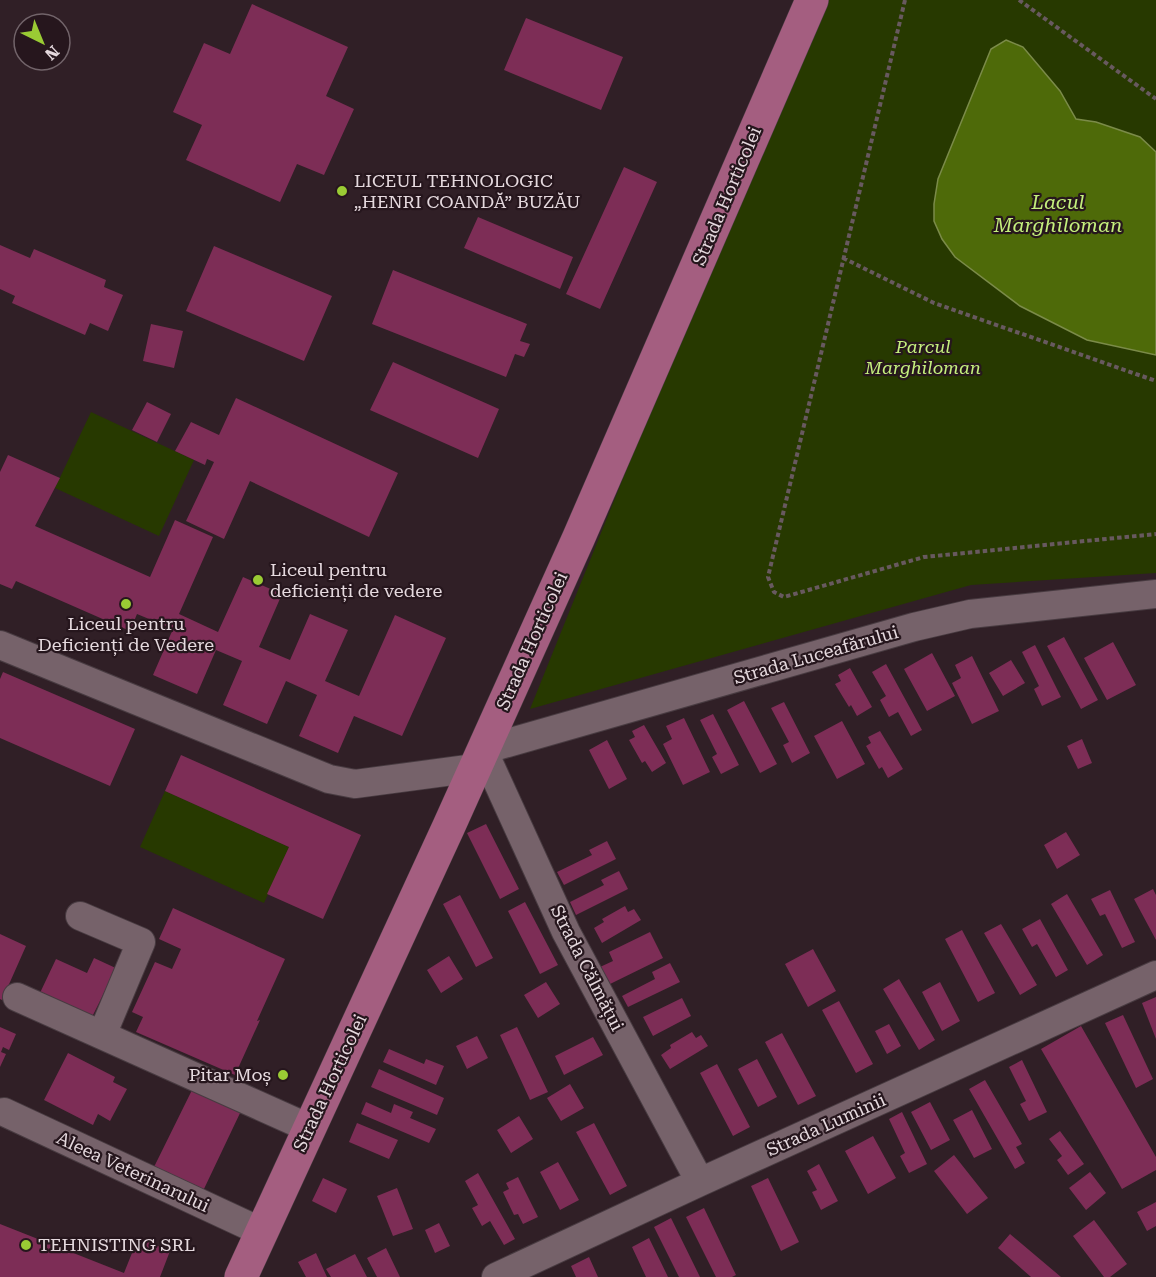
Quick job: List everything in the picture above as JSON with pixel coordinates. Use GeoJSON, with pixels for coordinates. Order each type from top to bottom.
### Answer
{"type":"FeatureCollection","features":[{"type":"Feature","properties":{"kind":"main road","name":"Strada Horticolei"},"geometry":{"type":"LineString","coordinates":[[241,1277],[579,537],[812,0]]}},
{"type":"Feature","properties":{"kind":"street","name":"Strada Luceafărului"},"geometry":{"type":"LineString","coordinates":[[0,645],[329,779],[355,784],[479,759],[914,627],[970,614],[1156,594]]}},
{"type":"Feature","properties":{"kind":"street","name":"Strada Călmățui"},"geometry":{"type":"LineString","coordinates":[[479,759],[566,932],[700,1182]]}},
{"type":"Feature","properties":{"kind":"street"},"geometry":{"type":"LineString","coordinates":[[80,916],[141,942],[102,1035]]}},
{"type":"Feature","properties":{"kind":"street","name":"Strada Luminii"},"geometry":{"type":"LineString","coordinates":[[496,1277],[1156,975]]}},
{"type":"Feature","properties":{"kind":"street"},"geometry":{"type":"LineString","coordinates":[[17,997],[309,1128]]}},
{"type":"Feature","properties":{"kind":"street","name":"Aleea Veterinarului"},"geometry":{"type":"LineString","coordinates":[[4,1112],[262,1232]]}},
{"type":"Feature","properties":{"kind":"path"},"geometry":{"type":"LineString","coordinates":[[905,0],[768,577],[774,592],[784,597],[924,557],[1156,534]]}},
{"type":"Feature","properties":{"kind":"path"},"geometry":{"type":"LineString","coordinates":[[1019,0],[1156,99]]}},
{"type":"Feature","properties":{"kind":"path"},"geometry":{"type":"LineString","coordinates":[[843,258],[934,303],[1156,381]]}},
{"type":"Feature","properties":{"kind":"green space","name":"Parcul Marghiloman"},"geometry":{"type":"Polygon","coordinates":[[[816,0],[1156,0],[1156,573],[971,585],[530,709],[816,0]]]}},
{"type":"Feature","properties":{"kind":"green space"},"geometry":{"type":"Polygon","coordinates":[[[91,412],[194,460],[159,536],[55,488],[91,412]]]}},
{"type":"Feature","properties":{"kind":"green space"},"geometry":{"type":"Polygon","coordinates":[[[165,791],[289,847],[264,903],[140,847],[165,791]]]}},
{"type":"Feature","properties":{"kind":"water","name":"Lacul Marghiloman"},"geometry":{"type":"Polygon","coordinates":[[[1006,40],[1023,47],[1060,91],[1076,119],[1096,122],[1140,137],[1156,152],[1156,355],[1087,340],[1020,306],[955,257],[942,239],[934,221],[938,179],[991,49],[1006,40]]]}},
{"type":"Feature","properties":{"kind":"building"},"geometry":{"type":"Polygon","coordinates":[[[252,4],[348,47],[326,96],[354,109],[324,175],[297,164],[280,202],[186,160],[202,125],[173,112],[204,43],[230,54],[252,4]]]}},
{"type":"Feature","properties":{"kind":"building"},"geometry":{"type":"Polygon","coordinates":[[[526,18],[623,57],[601,110],[504,70],[526,18]]]}},
{"type":"Feature","properties":{"kind":"building"},"geometry":{"type":"Polygon","coordinates":[[[624,167],[657,182],[600,309],[566,294],[624,167]]]}},
{"type":"Feature","properties":{"kind":"building"},"geometry":{"type":"Polygon","coordinates":[[[478,217],[573,257],[560,289],[464,248],[478,217]]]}},
{"type":"Feature","properties":{"kind":"building"},"geometry":{"type":"Polygon","coordinates":[[[0,245],[30,258],[34,249],[106,280],[104,287],[123,295],[108,331],[90,323],[85,335],[12,303],[15,296],[0,289],[0,245]]]}},
{"type":"Feature","properties":{"kind":"building"},"geometry":{"type":"Polygon","coordinates":[[[214,246],[332,296],[304,361],[186,311],[214,246]]]}},
{"type":"Feature","properties":{"kind":"building"},"geometry":{"type":"Polygon","coordinates":[[[393,270],[527,324],[520,341],[530,344],[524,357],[515,354],[506,377],[372,324],[393,270]]]}},
{"type":"Feature","properties":{"kind":"building"},"geometry":{"type":"Polygon","coordinates":[[[151,324],[183,331],[174,368],[143,361],[151,324]]]}},
{"type":"Feature","properties":{"kind":"building"},"geometry":{"type":"Polygon","coordinates":[[[393,362],[499,409],[478,458],[370,410],[393,362]]]}},
{"type":"Feature","properties":{"kind":"building"},"geometry":{"type":"Polygon","coordinates":[[[236,398],[398,473],[369,537],[250,481],[224,539],[186,521],[214,462],[207,459],[205,465],[175,451],[191,422],[219,435],[236,398]]]}},
{"type":"Feature","properties":{"kind":"building"},"geometry":{"type":"Polygon","coordinates":[[[147,402],[171,414],[157,442],[132,430],[147,402]]]}},
{"type":"Feature","properties":{"kind":"building","name":"Liceul pentru Deficienți de Vedere"},"geometry":{"type":"Polygon","coordinates":[[[8,455],[60,478],[35,526],[150,577],[175,520],[213,537],[179,614],[218,632],[243,577],[282,594],[259,647],[290,660],[310,614],[348,630],[325,681],[359,696],[395,615],[446,638],[402,736],[354,716],[338,753],[299,736],[317,695],[286,681],[267,724],[223,705],[242,661],[216,650],[197,694],[153,675],[173,629],[137,614],[130,631],[16,581],[12,589],[0,584],[0,472],[8,455]]]}},
{"type":"Feature","properties":{"kind":"building"},"geometry":{"type":"Polygon","coordinates":[[[1064,637],[1098,700],[1081,709],[1047,646],[1064,637]]]}},
{"type":"Feature","properties":{"kind":"building"},"geometry":{"type":"Polygon","coordinates":[[[1113,642],[1136,685],[1107,700],[1084,658],[1113,642]]]}},
{"type":"Feature","properties":{"kind":"building"},"geometry":{"type":"Polygon","coordinates":[[[1035,645],[1061,697],[1042,706],[1034,689],[1039,686],[1022,652],[1035,645]]]}},
{"type":"Feature","properties":{"kind":"building"},"geometry":{"type":"Polygon","coordinates":[[[932,653],[955,696],[927,711],[904,669],[932,653]]]}},
{"type":"Feature","properties":{"kind":"building"},"geometry":{"type":"Polygon","coordinates":[[[972,656],[999,711],[972,724],[952,683],[961,678],[955,665],[972,656]]]}},
{"type":"Feature","properties":{"kind":"building"},"geometry":{"type":"Polygon","coordinates":[[[1011,660],[1025,683],[1003,696],[989,673],[1011,660]]]}},
{"type":"Feature","properties":{"kind":"building"},"geometry":{"type":"Polygon","coordinates":[[[886,664],[922,730],[911,736],[898,712],[889,717],[880,700],[886,696],[872,672],[886,664]]]}},
{"type":"Feature","properties":{"kind":"building"},"geometry":{"type":"Polygon","coordinates":[[[850,668],[872,707],[857,716],[835,684],[841,681],[838,675],[850,668]]]}},
{"type":"Feature","properties":{"kind":"building"},"geometry":{"type":"Polygon","coordinates":[[[3,672],[135,729],[110,786],[0,738],[0,679],[3,672]]]}},
{"type":"Feature","properties":{"kind":"building"},"geometry":{"type":"Polygon","coordinates":[[[744,701],[777,764],[760,773],[727,710],[744,701]]]}},
{"type":"Feature","properties":{"kind":"building"},"geometry":{"type":"Polygon","coordinates":[[[784,702],[810,753],[792,763],[783,745],[789,742],[771,708],[784,702]]]}},
{"type":"Feature","properties":{"kind":"building"},"geometry":{"type":"Polygon","coordinates":[[[713,714],[739,765],[721,774],[712,757],[717,754],[700,720],[713,714]]]}},
{"type":"Feature","properties":{"kind":"building"},"geometry":{"type":"Polygon","coordinates":[[[684,718],[710,772],[683,785],[663,744],[672,739],[666,726],[684,718]]]}},
{"type":"Feature","properties":{"kind":"building"},"geometry":{"type":"Polygon","coordinates":[[[842,721],[865,764],[837,779],[814,736],[842,721]]]}},
{"type":"Feature","properties":{"kind":"building"},"geometry":{"type":"Polygon","coordinates":[[[644,725],[666,763],[652,772],[645,761],[642,763],[629,740],[635,737],[632,731],[644,725]]]}},
{"type":"Feature","properties":{"kind":"building"},"geometry":{"type":"Polygon","coordinates":[[[880,731],[903,769],[888,778],[882,767],[879,769],[866,746],[871,743],[868,737],[880,731]]]}},
{"type":"Feature","properties":{"kind":"building"},"geometry":{"type":"Polygon","coordinates":[[[1082,739],[1092,763],[1078,769],[1067,746],[1082,739]]]}},
{"type":"Feature","properties":{"kind":"building"},"geometry":{"type":"Polygon","coordinates":[[[607,740],[627,779],[609,789],[589,750],[607,740]]]}},
{"type":"Feature","properties":{"kind":"building"},"geometry":{"type":"Polygon","coordinates":[[[181,755],[361,835],[323,919],[267,894],[289,847],[165,791],[181,755]]]}},
{"type":"Feature","properties":{"kind":"building"},"geometry":{"type":"Polygon","coordinates":[[[486,824],[519,889],[500,899],[467,833],[486,824]]]}},
{"type":"Feature","properties":{"kind":"building"},"geometry":{"type":"Polygon","coordinates":[[[1066,832],[1080,855],[1057,869],[1044,845],[1066,832]]]}},
{"type":"Feature","properties":{"kind":"building"},"geometry":{"type":"Polygon","coordinates":[[[607,841],[616,859],[564,885],[557,872],[592,855],[589,850],[607,841]]]}},
{"type":"Feature","properties":{"kind":"building"},"geometry":{"type":"Polygon","coordinates":[[[619,871],[628,889],[576,915],[570,902],[604,885],[601,880],[619,871]]]}},
{"type":"Feature","properties":{"kind":"building"},"geometry":{"type":"Polygon","coordinates":[[[1153,889],[1156,895],[1156,940],[1134,899],[1153,889]]]}},
{"type":"Feature","properties":{"kind":"building"},"geometry":{"type":"Polygon","coordinates":[[[1110,890],[1135,942],[1122,948],[1105,914],[1100,916],[1091,899],[1110,890]]]}},
{"type":"Feature","properties":{"kind":"building"},"geometry":{"type":"Polygon","coordinates":[[[1067,894],[1103,955],[1087,965],[1051,904],[1067,894]]]}},
{"type":"Feature","properties":{"kind":"building"},"geometry":{"type":"Polygon","coordinates":[[[460,895],[493,958],[476,967],[443,904],[460,895]]]}},
{"type":"Feature","properties":{"kind":"building"},"geometry":{"type":"Polygon","coordinates":[[[525,902],[558,965],[540,974],[508,911],[525,902]]]}},
{"type":"Feature","properties":{"kind":"building"},"geometry":{"type":"Polygon","coordinates":[[[625,906],[628,912],[634,909],[641,920],[602,943],[594,928],[604,922],[602,919],[625,906]]]}},
{"type":"Feature","properties":{"kind":"building"},"geometry":{"type":"Polygon","coordinates":[[[173,908],[285,959],[235,1075],[136,1032],[143,1017],[132,1012],[155,962],[172,969],[181,949],[159,939],[173,908]]]}},
{"type":"Feature","properties":{"kind":"building"},"geometry":{"type":"Polygon","coordinates":[[[1040,919],[1068,970],[1056,977],[1037,944],[1032,947],[1022,929],[1040,919]]]}},
{"type":"Feature","properties":{"kind":"building"},"geometry":{"type":"Polygon","coordinates":[[[1001,924],[1037,985],[1020,995],[984,933],[1001,924]]]}},
{"type":"Feature","properties":{"kind":"building"},"geometry":{"type":"Polygon","coordinates":[[[962,930],[995,993],[978,1002],[945,939],[962,930]]]}},
{"type":"Feature","properties":{"kind":"building"},"geometry":{"type":"Polygon","coordinates":[[[650,932],[663,958],[608,985],[600,967],[613,961],[609,952],[650,932]]]}},
{"type":"Feature","properties":{"kind":"building"},"geometry":{"type":"Polygon","coordinates":[[[0,934],[26,946],[2,1000],[0,999],[0,934]]]}},
{"type":"Feature","properties":{"kind":"building"},"geometry":{"type":"Polygon","coordinates":[[[813,949],[836,991],[808,1007],[785,964],[813,949]]]}},
{"type":"Feature","properties":{"kind":"building"},"geometry":{"type":"Polygon","coordinates":[[[449,956],[463,979],[441,993],[427,970],[449,956]]]}},
{"type":"Feature","properties":{"kind":"building"},"geometry":{"type":"Polygon","coordinates":[[[94,958],[120,970],[109,993],[105,991],[91,1019],[39,995],[56,959],[87,973],[94,958]]]}},
{"type":"Feature","properties":{"kind":"building"},"geometry":{"type":"Polygon","coordinates":[[[670,963],[680,982],[628,1007],[622,996],[655,979],[652,972],[670,963]]]}},
{"type":"Feature","properties":{"kind":"building"},"geometry":{"type":"Polygon","coordinates":[[[899,979],[935,1040],[919,1050],[883,989],[899,979]]]}},
{"type":"Feature","properties":{"kind":"building"},"geometry":{"type":"Polygon","coordinates":[[[546,982],[560,1004],[538,1018],[524,995],[546,982]]]}},
{"type":"Feature","properties":{"kind":"building"},"geometry":{"type":"Polygon","coordinates":[[[940,982],[960,1021],[942,1031],[922,992],[940,982]]]}},
{"type":"Feature","properties":{"kind":"building"},"geometry":{"type":"Polygon","coordinates":[[[1156,997],[1156,1039],[1142,1003],[1156,997]]]}},
{"type":"Feature","properties":{"kind":"building"},"geometry":{"type":"Polygon","coordinates":[[[682,998],[691,1016],[653,1036],[643,1017],[682,998]]]}},
{"type":"Feature","properties":{"kind":"building"},"geometry":{"type":"Polygon","coordinates":[[[839,1001],[873,1064],[856,1073],[822,1010],[839,1001]]]}},
{"type":"Feature","properties":{"kind":"building"},"geometry":{"type":"Polygon","coordinates":[[[1123,1015],[1153,1079],[1136,1088],[1105,1023],[1123,1015]]]}},
{"type":"Feature","properties":{"kind":"building"},"geometry":{"type":"Polygon","coordinates":[[[889,1024],[901,1046],[887,1054],[875,1031],[889,1024]]]}},
{"type":"Feature","properties":{"kind":"building"},"geometry":{"type":"Polygon","coordinates":[[[1081,1026],[1156,1157],[1156,1170],[1122,1189],[1041,1049],[1081,1026]]]}},
{"type":"Feature","properties":{"kind":"building"},"geometry":{"type":"Polygon","coordinates":[[[0,1027],[16,1034],[9,1050],[3,1047],[1,1052],[6,1054],[0,1067],[0,1027]]]}},
{"type":"Feature","properties":{"kind":"building"},"geometry":{"type":"Polygon","coordinates":[[[517,1027],[548,1092],[530,1100],[500,1035],[517,1027]]]}},
{"type":"Feature","properties":{"kind":"building"},"geometry":{"type":"Polygon","coordinates":[[[692,1032],[696,1038],[701,1035],[708,1046],[670,1069],[661,1055],[671,1048],[670,1045],[692,1032]]]}},
{"type":"Feature","properties":{"kind":"building"},"geometry":{"type":"Polygon","coordinates":[[[782,1033],[816,1096],[798,1105],[765,1042],[782,1033]]]}},
{"type":"Feature","properties":{"kind":"building"},"geometry":{"type":"Polygon","coordinates":[[[477,1036],[488,1058],[467,1069],[456,1046],[477,1036]]]}},
{"type":"Feature","properties":{"kind":"building"},"geometry":{"type":"Polygon","coordinates":[[[593,1037],[603,1055],[564,1075],[555,1056],[593,1037]]]}},
{"type":"Feature","properties":{"kind":"building"},"geometry":{"type":"Polygon","coordinates":[[[389,1049],[424,1064],[426,1059],[444,1066],[436,1085],[383,1062],[389,1049]]]}},
{"type":"Feature","properties":{"kind":"building"},"geometry":{"type":"Polygon","coordinates":[[[68,1053],[115,1077],[113,1082],[127,1089],[110,1121],[98,1114],[93,1125],[44,1100],[68,1053]]]}},
{"type":"Feature","properties":{"kind":"building"},"geometry":{"type":"Polygon","coordinates":[[[757,1059],[777,1097],[758,1107],[738,1069],[757,1059]]]}},
{"type":"Feature","properties":{"kind":"building"},"geometry":{"type":"Polygon","coordinates":[[[1022,1060],[1047,1112],[1029,1121],[1020,1104],[1026,1101],[1009,1067],[1022,1060]]]}},
{"type":"Feature","properties":{"kind":"building"},"geometry":{"type":"Polygon","coordinates":[[[717,1064],[750,1127],[733,1136],[700,1073],[717,1064]]]}},
{"type":"Feature","properties":{"kind":"building"},"geometry":{"type":"Polygon","coordinates":[[[379,1069],[444,1098],[437,1115],[371,1087],[379,1069]]]}},
{"type":"Feature","properties":{"kind":"building"},"geometry":{"type":"Polygon","coordinates":[[[985,1080],[1022,1144],[1016,1147],[1025,1163],[1015,1169],[969,1089],[985,1080]]]}},
{"type":"Feature","properties":{"kind":"building"},"geometry":{"type":"Polygon","coordinates":[[[570,1084],[584,1108],[561,1121],[547,1098],[570,1084]]]}},
{"type":"Feature","properties":{"kind":"building"},"geometry":{"type":"Polygon","coordinates":[[[193,1088],[241,1111],[203,1191],[154,1167],[193,1088]]]}},
{"type":"Feature","properties":{"kind":"building"},"geometry":{"type":"Polygon","coordinates":[[[366,1102],[391,1113],[394,1104],[413,1112],[410,1118],[436,1129],[429,1143],[361,1114],[366,1102]]]}},
{"type":"Feature","properties":{"kind":"building"},"geometry":{"type":"Polygon","coordinates":[[[930,1102],[950,1140],[931,1150],[911,1112],[930,1102]]]}},
{"type":"Feature","properties":{"kind":"building"},"geometry":{"type":"Polygon","coordinates":[[[972,1110],[992,1149],[974,1158],[953,1120],[972,1110]]]}},
{"type":"Feature","properties":{"kind":"building"},"geometry":{"type":"Polygon","coordinates":[[[902,1112],[927,1164],[909,1173],[900,1156],[905,1153],[889,1119],[902,1112]]]}},
{"type":"Feature","properties":{"kind":"building"},"geometry":{"type":"Polygon","coordinates":[[[519,1116],[533,1139],[511,1153],[497,1130],[519,1116]]]}},
{"type":"Feature","properties":{"kind":"building"},"geometry":{"type":"Polygon","coordinates":[[[357,1123],[398,1140],[389,1159],[349,1142],[357,1123]]]}},
{"type":"Feature","properties":{"kind":"building"},"geometry":{"type":"Polygon","coordinates":[[[594,1123],[627,1186],[610,1195],[576,1132],[594,1123]]]}},
{"type":"Feature","properties":{"kind":"building"},"geometry":{"type":"Polygon","coordinates":[[[1060,1131],[1084,1164],[1068,1175],[1057,1160],[1062,1156],[1049,1139],[1060,1131]]]}},
{"type":"Feature","properties":{"kind":"building"},"geometry":{"type":"Polygon","coordinates":[[[873,1136],[896,1178],[868,1194],[845,1151],[873,1136]]]}},
{"type":"Feature","properties":{"kind":"building"},"geometry":{"type":"Polygon","coordinates":[[[954,1155],[988,1198],[967,1214],[934,1171],[954,1155]]]}},
{"type":"Feature","properties":{"kind":"building"},"geometry":{"type":"Polygon","coordinates":[[[558,1162],[579,1200],[560,1210],[540,1172],[558,1162]]]}},
{"type":"Feature","properties":{"kind":"building"},"geometry":{"type":"Polygon","coordinates":[[[819,1164],[838,1201],[821,1210],[812,1192],[817,1190],[807,1171],[819,1164]]]}},
{"type":"Feature","properties":{"kind":"building"},"geometry":{"type":"Polygon","coordinates":[[[1090,1172],[1106,1193],[1086,1210],[1069,1188],[1090,1172]]]}},
{"type":"Feature","properties":{"kind":"building"},"geometry":{"type":"Polygon","coordinates":[[[478,1173],[515,1239],[504,1245],[490,1221],[482,1226],[472,1208],[478,1205],[465,1181],[478,1173]]]}},
{"type":"Feature","properties":{"kind":"building"},"geometry":{"type":"Polygon","coordinates":[[[518,1177],[538,1217],[523,1224],[518,1214],[514,1215],[503,1192],[509,1189],[506,1183],[518,1177]]]}},
{"type":"Feature","properties":{"kind":"building"},"geometry":{"type":"Polygon","coordinates":[[[323,1178],[347,1189],[336,1213],[312,1201],[323,1178]]]}},
{"type":"Feature","properties":{"kind":"building"},"geometry":{"type":"Polygon","coordinates":[[[768,1178],[799,1242],[781,1251],[751,1186],[768,1178]]]}},
{"type":"Feature","properties":{"kind":"building"},"geometry":{"type":"Polygon","coordinates":[[[397,1188],[413,1229],[393,1236],[377,1196],[397,1188]]]}},
{"type":"Feature","properties":{"kind":"building"},"geometry":{"type":"Polygon","coordinates":[[[1156,1202],[1156,1226],[1147,1231],[1137,1212],[1156,1202]]]}},
{"type":"Feature","properties":{"kind":"building"},"geometry":{"type":"Polygon","coordinates":[[[704,1208],[736,1275],[732,1277],[716,1277],[686,1217],[704,1208]]]}},
{"type":"Feature","properties":{"kind":"building"},"geometry":{"type":"Polygon","coordinates":[[[671,1218],[700,1277],[679,1277],[654,1227],[671,1218]]]}},
{"type":"Feature","properties":{"kind":"building"},"geometry":{"type":"Polygon","coordinates":[[[1094,1220],[1127,1264],[1110,1277],[1104,1277],[1073,1236],[1094,1220]]]}},
{"type":"Feature","properties":{"kind":"building"},"geometry":{"type":"Polygon","coordinates":[[[439,1223],[450,1246],[435,1253],[425,1230],[439,1223]]]}},
{"type":"Feature","properties":{"kind":"building","name":"TEHNISTING SRL"},"geometry":{"type":"Polygon","coordinates":[[[0,1224],[124,1273],[138,1238],[170,1251],[160,1277],[0,1277],[0,1224]]]}},
{"type":"Feature","properties":{"kind":"building"},"geometry":{"type":"Polygon","coordinates":[[[1010,1234],[1061,1277],[1031,1277],[998,1248],[1010,1234]]]}},
{"type":"Feature","properties":{"kind":"building"},"geometry":{"type":"Polygon","coordinates":[[[649,1238],[668,1277],[646,1277],[632,1247],[649,1238]]]}},
{"type":"Feature","properties":{"kind":"building"},"geometry":{"type":"Polygon","coordinates":[[[386,1248],[400,1277],[377,1277],[367,1258],[386,1248]]]}},
{"type":"Feature","properties":{"kind":"building"},"geometry":{"type":"Polygon","coordinates":[[[316,1253],[327,1277],[306,1277],[298,1262],[316,1253]]]}},
{"type":"Feature","properties":{"kind":"building"},"geometry":{"type":"Polygon","coordinates":[[[355,1254],[367,1277],[331,1277],[326,1269],[355,1254]]]}},
{"type":"Feature","properties":{"kind":"building"},"geometry":{"type":"Polygon","coordinates":[[[589,1257],[598,1277],[576,1277],[571,1266],[589,1257]]]}},
{"type":"Feature","properties":{"kind":"place","name":"LICEUL TEHNOLOGIC „HENRI COANDĂ” BUZĂU"},"geometry":{"type":"Point","coordinates":[342,191]}},
{"type":"Feature","properties":{"kind":"place","name":"Liceul pentru deficienți de vedere"},"geometry":{"type":"Point","coordinates":[258,580]}},
{"type":"Feature","properties":{"kind":"place","name":"Liceul pentru Deficienți de Vedere"},"geometry":{"type":"Point","coordinates":[126,604]}},
{"type":"Feature","properties":{"kind":"place","name":"Pitar Moș"},"geometry":{"type":"Point","coordinates":[283,1075]}},
{"type":"Feature","properties":{"kind":"place","name":"TEHNISTING SRL"},"geometry":{"type":"Point","coordinates":[26,1245]}}]}
